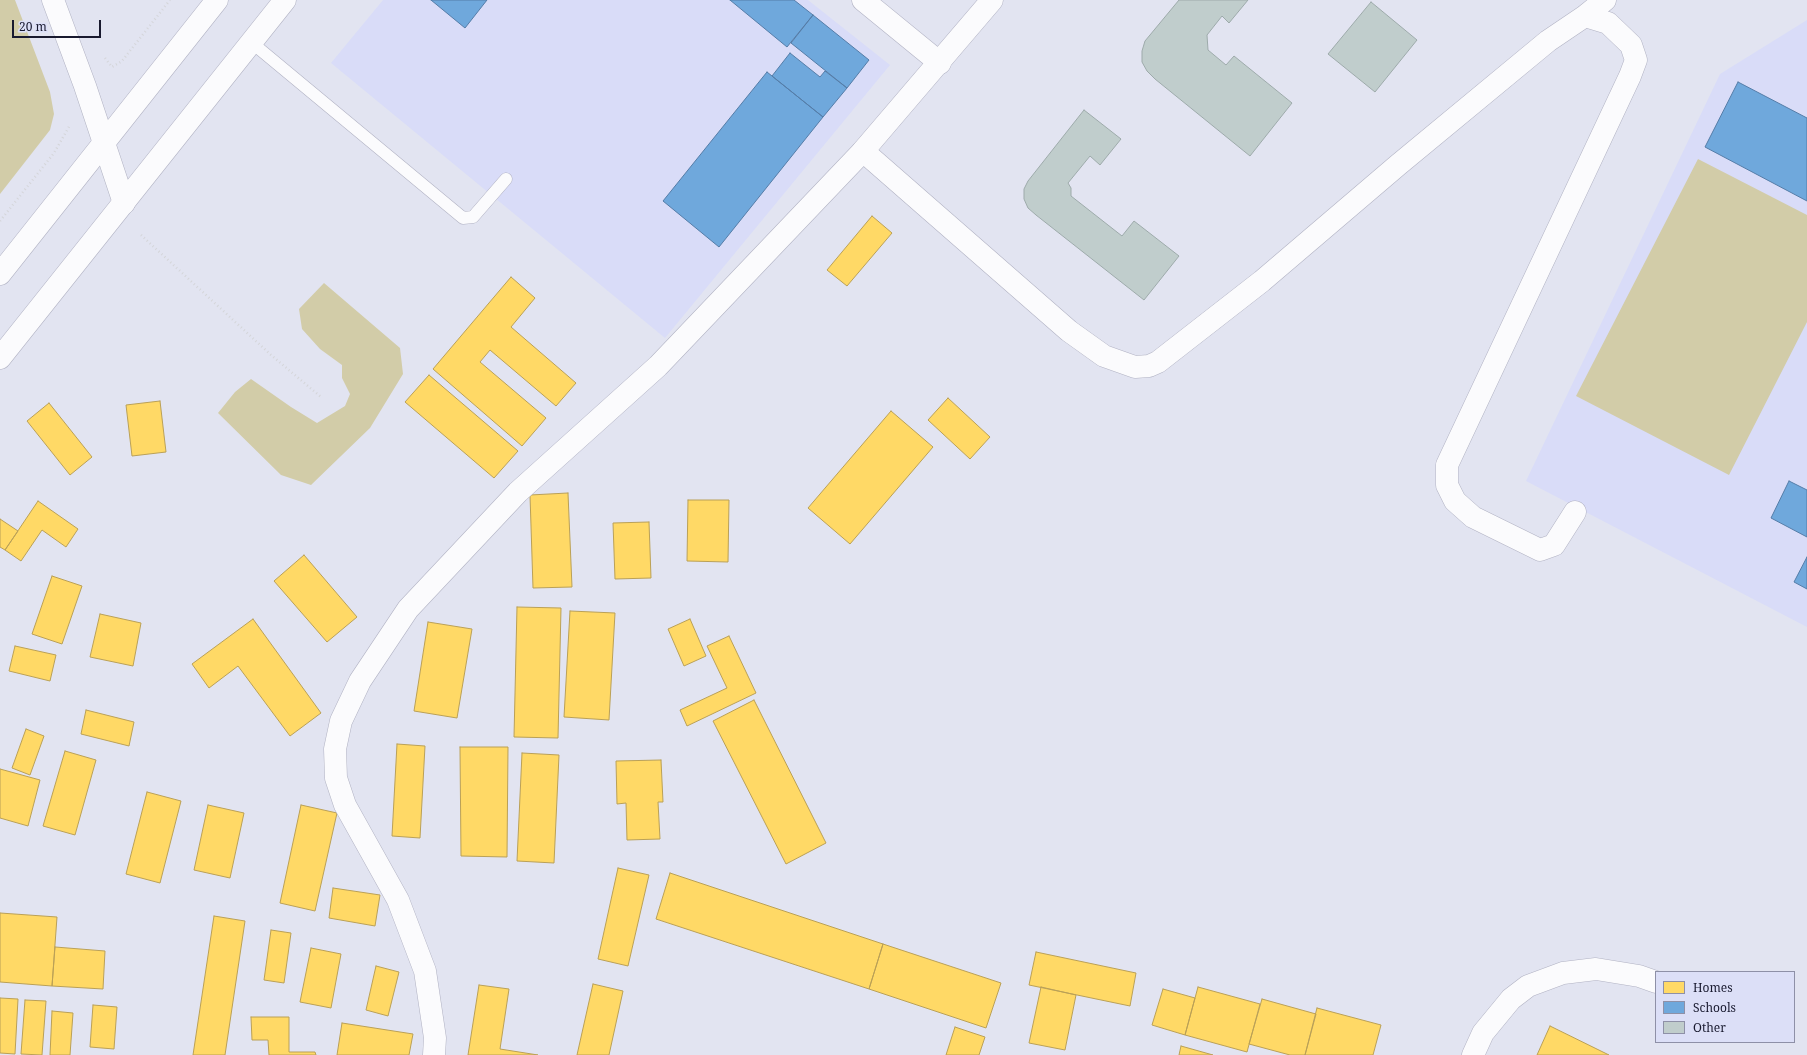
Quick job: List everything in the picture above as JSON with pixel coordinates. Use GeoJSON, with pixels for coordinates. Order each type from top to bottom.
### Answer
{"type":"FeatureCollection","features":[{"type":"Feature","properties":{"kind":"street"},"geometry":{"type":"LineString","coordinates":[[53,0],[124,203]]}},
{"type":"Feature","properties":{"kind":"street"},"geometry":{"type":"LineString","coordinates":[[0,274],[217,0]]}},
{"type":"Feature","properties":{"kind":"street"},"geometry":{"type":"LineString","coordinates":[[0,358],[285,0]]}},
{"type":"Feature","properties":{"kind":"street"},"geometry":{"type":"LineString","coordinates":[[863,0],[940,63]]}},
{"type":"Feature","properties":{"kind":"street"},"geometry":{"type":"LineString","coordinates":[[434,1055],[435,1038],[425,971],[398,900],[345,805],[336,778],[335,749],[341,721],[360,681],[408,609],[513,498],[658,366],[862,151],[940,63],[992,0]]}},
{"type":"Feature","properties":{"kind":"street"},"geometry":{"type":"LineString","coordinates":[[862,151],[1069,331],[1104,356],[1135,367],[1149,366],[1158,362],[1262,281],[1548,40],[1585,16],[1605,0]]}},
{"type":"Feature","properties":{"kind":"street"},"geometry":{"type":"LineString","coordinates":[[1575,512],[1554,546],[1540,550],[1473,516],[1455,501],[1447,485],[1448,465],[1630,76],[1636,60],[1632,45],[1608,23],[1585,16]]}},
{"type":"Feature","properties":{"kind":"street"},"geometry":{"type":"LineString","coordinates":[[1473,1055],[1483,1033],[1511,1000],[1528,986],[1563,973],[1596,969],[1639,976],[1655,982]]}},
{"type":"Feature","properties":{"kind":"lane"},"geometry":{"type":"LineString","coordinates":[[251,42],[463,218],[473,217],[506,179]]}},
{"type":"Feature","properties":{"kind":"path"},"geometry":{"type":"LineString","coordinates":[[102,54],[112,67],[122,61],[170,0]]}},
{"type":"Feature","properties":{"kind":"path"},"geometry":{"type":"LineString","coordinates":[[0,221],[54,153],[70,125],[69,118]]}},
{"type":"Feature","properties":{"kind":"path"},"geometry":{"type":"LineString","coordinates":[[141,235],[271,355],[321,398]]}},
{"type":"Feature","properties":{"kind":"shaded area"},"geometry":{"type":"Polygon","coordinates":[[[0,0],[15,0],[50,92],[54,114],[50,130],[0,194],[0,0]]]}},
{"type":"Feature","properties":{"kind":"shaded area"},"geometry":{"type":"Polygon","coordinates":[[[383,0],[808,0],[890,65],[665,338],[331,63],[383,0]]]}},
{"type":"Feature","properties":{"kind":"shaded area"},"geometry":{"type":"Polygon","coordinates":[[[1807,20],[1807,627],[1526,481],[1720,74],[1807,20]]]}},
{"type":"Feature","properties":{"kind":"shaded area"},"geometry":{"type":"Polygon","coordinates":[[[1698,159],[1807,215],[1807,322],[1729,475],[1576,396],[1698,159]]]}},
{"type":"Feature","properties":{"kind":"shaded area"},"geometry":{"type":"Polygon","coordinates":[[[324,283],[400,348],[403,374],[370,428],[311,485],[281,475],[218,413],[235,392],[251,379],[317,423],[345,406],[350,394],[342,378],[342,365],[320,349],[302,329],[299,309],[324,283]]]}},
{"type":"Feature","properties":{"kind":"building: Homes"},"geometry":{"type":"Polygon","coordinates":[[[872,216],[892,233],[847,286],[827,270],[872,216]]]}},
{"type":"Feature","properties":{"kind":"building: Homes"},"geometry":{"type":"Polygon","coordinates":[[[511,277],[535,298],[511,327],[576,383],[556,406],[490,350],[480,362],[546,418],[522,446],[433,369],[511,277]]]}},
{"type":"Feature","properties":{"kind":"building: Homes"},"geometry":{"type":"Polygon","coordinates":[[[429,375],[518,451],[494,478],[405,402],[429,375]]]}},
{"type":"Feature","properties":{"kind":"building: Homes"},"geometry":{"type":"Polygon","coordinates":[[[948,398],[990,437],[970,459],[928,420],[948,398]]]}},
{"type":"Feature","properties":{"kind":"building: Homes"},"geometry":{"type":"Polygon","coordinates":[[[160,401],[166,452],[132,456],[126,405],[160,401]]]}},
{"type":"Feature","properties":{"kind":"building: Homes"},"geometry":{"type":"Polygon","coordinates":[[[49,403],[92,457],[70,475],[27,421],[49,403]]]}},
{"type":"Feature","properties":{"kind":"building: Homes"},"geometry":{"type":"Polygon","coordinates":[[[891,411],[933,447],[850,544],[808,508],[891,411]]]}},
{"type":"Feature","properties":{"kind":"building: Homes"},"geometry":{"type":"Polygon","coordinates":[[[568,493],[572,587],[533,588],[530,495],[568,493]]]}},
{"type":"Feature","properties":{"kind":"building: Homes"},"geometry":{"type":"Polygon","coordinates":[[[688,500],[729,500],[728,562],[687,561],[688,500]]]}},
{"type":"Feature","properties":{"kind":"building: Homes"},"geometry":{"type":"Polygon","coordinates":[[[38,501],[78,529],[66,547],[42,530],[21,561],[5,550],[38,501]]]}},
{"type":"Feature","properties":{"kind":"building: Homes"},"geometry":{"type":"Polygon","coordinates":[[[0,519],[18,531],[5,550],[0,547],[0,519]]]}},
{"type":"Feature","properties":{"kind":"building: Homes"},"geometry":{"type":"Polygon","coordinates":[[[649,522],[651,578],[615,579],[613,523],[649,522]]]}},
{"type":"Feature","properties":{"kind":"building: Homes"},"geometry":{"type":"Polygon","coordinates":[[[304,555],[357,617],[327,642],[274,581],[304,555]]]}},
{"type":"Feature","properties":{"kind":"building: Homes"},"geometry":{"type":"Polygon","coordinates":[[[52,576],[82,586],[62,644],[32,634],[52,576]]]}},
{"type":"Feature","properties":{"kind":"building: Homes"},"geometry":{"type":"Polygon","coordinates":[[[517,607],[561,608],[558,738],[514,737],[517,607]]]}},
{"type":"Feature","properties":{"kind":"building: Homes"},"geometry":{"type":"Polygon","coordinates":[[[570,611],[615,613],[609,720],[564,717],[570,611]]]}},
{"type":"Feature","properties":{"kind":"building: Homes"},"geometry":{"type":"Polygon","coordinates":[[[100,614],[141,623],[133,666],[90,657],[100,614]]]}},
{"type":"Feature","properties":{"kind":"building: Homes"},"geometry":{"type":"Polygon","coordinates":[[[253,619],[321,713],[290,736],[238,666],[209,688],[192,664],[253,619]]]}},
{"type":"Feature","properties":{"kind":"building: Homes"},"geometry":{"type":"Polygon","coordinates":[[[690,619],[706,656],[684,666],[668,629],[690,619]]]}},
{"type":"Feature","properties":{"kind":"building: Homes"},"geometry":{"type":"Polygon","coordinates":[[[428,622],[472,629],[457,718],[414,711],[428,622]]]}},
{"type":"Feature","properties":{"kind":"building: Homes"},"geometry":{"type":"Polygon","coordinates":[[[729,636],[756,693],[687,726],[680,710],[727,688],[707,646],[729,636]]]}},
{"type":"Feature","properties":{"kind":"building: Homes"},"geometry":{"type":"Polygon","coordinates":[[[15,646],[56,655],[50,681],[9,671],[15,646]]]}},
{"type":"Feature","properties":{"kind":"building: Homes"},"geometry":{"type":"Polygon","coordinates":[[[754,700],[826,843],[786,864],[713,721],[754,700]]]}},
{"type":"Feature","properties":{"kind":"building: Homes"},"geometry":{"type":"Polygon","coordinates":[[[86,710],[134,722],[129,746],[81,734],[86,710]]]}},
{"type":"Feature","properties":{"kind":"building: Homes"},"geometry":{"type":"Polygon","coordinates":[[[26,729],[44,736],[30,775],[12,768],[26,729]]]}},
{"type":"Feature","properties":{"kind":"building: Homes"},"geometry":{"type":"Polygon","coordinates":[[[397,744],[425,746],[420,838],[392,836],[397,744]]]}},
{"type":"Feature","properties":{"kind":"building: Homes"},"geometry":{"type":"Polygon","coordinates":[[[460,747],[508,747],[507,857],[461,856],[460,747]]]}},
{"type":"Feature","properties":{"kind":"building: Homes"},"geometry":{"type":"Polygon","coordinates":[[[65,751],[96,760],[75,835],[43,826],[65,751]]]}},
{"type":"Feature","properties":{"kind":"building: Homes"},"geometry":{"type":"Polygon","coordinates":[[[522,753],[559,755],[554,863],[517,861],[522,753]]]}},
{"type":"Feature","properties":{"kind":"building: Homes"},"geometry":{"type":"Polygon","coordinates":[[[661,760],[663,802],[658,802],[660,839],[627,840],[626,803],[617,804],[616,761],[661,760]]]}},
{"type":"Feature","properties":{"kind":"building: Homes"},"geometry":{"type":"Polygon","coordinates":[[[0,769],[40,780],[28,826],[0,818],[0,769]]]}},
{"type":"Feature","properties":{"kind":"building: Homes"},"geometry":{"type":"Polygon","coordinates":[[[147,792],[181,801],[160,883],[126,874],[147,792]]]}},
{"type":"Feature","properties":{"kind":"building: Homes"},"geometry":{"type":"Polygon","coordinates":[[[208,805],[244,813],[230,878],[194,870],[208,805]]]}},
{"type":"Feature","properties":{"kind":"building: Homes"},"geometry":{"type":"Polygon","coordinates":[[[301,805],[337,813],[315,911],[280,903],[301,805]]]}},
{"type":"Feature","properties":{"kind":"building: Homes"},"geometry":{"type":"Polygon","coordinates":[[[618,868],[649,875],[628,966],[598,959],[618,868]]]}},
{"type":"Feature","properties":{"kind":"building: Homes"},"geometry":{"type":"Polygon","coordinates":[[[670,873],[883,944],[869,989],[656,919],[670,873]]]}},
{"type":"Feature","properties":{"kind":"building: Homes"},"geometry":{"type":"Polygon","coordinates":[[[333,888],[380,895],[375,926],[329,918],[333,888]]]}},
{"type":"Feature","properties":{"kind":"building: Homes"},"geometry":{"type":"Polygon","coordinates":[[[0,913],[57,917],[52,986],[0,982],[0,913]]]}},
{"type":"Feature","properties":{"kind":"building: Homes"},"geometry":{"type":"Polygon","coordinates":[[[214,916],[245,921],[225,1055],[193,1055],[214,916]]]}},
{"type":"Feature","properties":{"kind":"building: Homes"},"geometry":{"type":"Polygon","coordinates":[[[271,930],[291,933],[284,983],[264,980],[271,930]]]}},
{"type":"Feature","properties":{"kind":"building: Homes"},"geometry":{"type":"Polygon","coordinates":[[[883,944],[1001,983],[986,1028],[869,989],[883,944]]]}},
{"type":"Feature","properties":{"kind":"building: Homes"},"geometry":{"type":"Polygon","coordinates":[[[55,947],[105,951],[103,989],[52,986],[55,947]]]}},
{"type":"Feature","properties":{"kind":"building: Homes"},"geometry":{"type":"Polygon","coordinates":[[[311,948],[341,954],[331,1008],[300,1002],[311,948]]]}},
{"type":"Feature","properties":{"kind":"building: Homes"},"geometry":{"type":"Polygon","coordinates":[[[1036,952],[1136,973],[1130,1006],[1029,985],[1036,952]]]}},
{"type":"Feature","properties":{"kind":"building: Homes"},"geometry":{"type":"Polygon","coordinates":[[[376,966],[399,972],[388,1016],[366,1010],[376,966]]]}},
{"type":"Feature","properties":{"kind":"building: Homes"},"geometry":{"type":"Polygon","coordinates":[[[593,984],[623,991],[609,1055],[577,1055],[593,984]]]}},
{"type":"Feature","properties":{"kind":"building: Homes"},"geometry":{"type":"Polygon","coordinates":[[[479,985],[509,989],[500,1049],[538,1055],[468,1055],[479,985]]]}},
{"type":"Feature","properties":{"kind":"building: Homes"},"geometry":{"type":"Polygon","coordinates":[[[1041,987],[1076,995],[1065,1050],[1029,1043],[1041,987]]]}},
{"type":"Feature","properties":{"kind":"building: Homes"},"geometry":{"type":"Polygon","coordinates":[[[1198,987],[1260,1004],[1247,1052],[1185,1035],[1198,987]]]}},
{"type":"Feature","properties":{"kind":"building: Homes"},"geometry":{"type":"Polygon","coordinates":[[[1163,989],[1195,998],[1185,1035],[1152,1025],[1163,989]]]}},
{"type":"Feature","properties":{"kind":"building: Homes"},"geometry":{"type":"Polygon","coordinates":[[[0,998],[18,999],[15,1054],[0,1053],[0,998]]]}},
{"type":"Feature","properties":{"kind":"building: Homes"},"geometry":{"type":"Polygon","coordinates":[[[1262,999],[1316,1014],[1305,1055],[1290,1055],[1249,1044],[1262,999]]]}},
{"type":"Feature","properties":{"kind":"building: Homes"},"geometry":{"type":"Polygon","coordinates":[[[25,1000],[46,1001],[42,1055],[21,1054],[25,1000]]]}},
{"type":"Feature","properties":{"kind":"building: Homes"},"geometry":{"type":"Polygon","coordinates":[[[93,1005],[117,1007],[114,1049],[90,1047],[93,1005]]]}},
{"type":"Feature","properties":{"kind":"building: Homes"},"geometry":{"type":"Polygon","coordinates":[[[1317,1008],[1381,1025],[1373,1055],[1305,1055],[1317,1008]]]}},
{"type":"Feature","properties":{"kind":"building: Homes"},"geometry":{"type":"Polygon","coordinates":[[[52,1011],[73,1013],[70,1055],[50,1055],[52,1011]]]}},
{"type":"Feature","properties":{"kind":"building: Homes"},"geometry":{"type":"Polygon","coordinates":[[[251,1017],[289,1017],[289,1052],[315,1052],[316,1055],[269,1055],[268,1040],[252,1040],[251,1017]]]}},
{"type":"Feature","properties":{"kind":"building: Homes"},"geometry":{"type":"Polygon","coordinates":[[[342,1023],[413,1034],[409,1055],[337,1055],[342,1023]]]}},
{"type":"Feature","properties":{"kind":"building: Homes"},"geometry":{"type":"Polygon","coordinates":[[[1550,1026],[1609,1055],[1537,1055],[1550,1026]]]}},
{"type":"Feature","properties":{"kind":"building: Homes"},"geometry":{"type":"Polygon","coordinates":[[[955,1027],[985,1037],[979,1055],[946,1055],[955,1027]]]}},
{"type":"Feature","properties":{"kind":"building: Homes"},"geometry":{"type":"Polygon","coordinates":[[[1181,1046],[1213,1055],[1179,1055],[1181,1046]]]}},
{"type":"Feature","properties":{"kind":"building: Schools"},"geometry":{"type":"Polygon","coordinates":[[[431,0],[487,0],[465,28],[431,0]]]}},
{"type":"Feature","properties":{"kind":"building: Schools"},"geometry":{"type":"Polygon","coordinates":[[[730,0],[794,0],[813,15],[787,47],[730,0]]]}},
{"type":"Feature","properties":{"kind":"building: Schools"},"geometry":{"type":"Polygon","coordinates":[[[813,15],[869,60],[847,88],[791,43],[813,15]]]}},
{"type":"Feature","properties":{"kind":"building: Schools"},"geometry":{"type":"Polygon","coordinates":[[[790,53],[820,77],[825,71],[847,88],[823,117],[772,76],[790,53]]]}},
{"type":"Feature","properties":{"kind":"building: Schools"},"geometry":{"type":"Polygon","coordinates":[[[767,72],[823,117],[719,247],[663,201],[767,72]]]}},
{"type":"Feature","properties":{"kind":"building: Schools"},"geometry":{"type":"Polygon","coordinates":[[[1738,82],[1807,118],[1807,201],[1705,147],[1738,82]]]}},
{"type":"Feature","properties":{"kind":"building: Schools"},"geometry":{"type":"Polygon","coordinates":[[[1789,481],[1807,490],[1807,537],[1771,518],[1789,481]]]}},
{"type":"Feature","properties":{"kind":"building: Schools"},"geometry":{"type":"Polygon","coordinates":[[[1807,557],[1807,589],[1794,582],[1807,557]]]}},
{"type":"Feature","properties":{"kind":"building: Other"},"geometry":{"type":"Polygon","coordinates":[[[1179,0],[1248,0],[1229,23],[1222,16],[1207,35],[1208,50],[1226,65],[1234,56],[1292,103],[1250,156],[1155,79],[1147,71],[1142,62],[1142,51],[1145,41],[1179,0]]]}},
{"type":"Feature","properties":{"kind":"building: Other"},"geometry":{"type":"Polygon","coordinates":[[[1371,2],[1417,40],[1375,92],[1328,54],[1371,2]]]}},
{"type":"Feature","properties":{"kind":"building: Other"},"geometry":{"type":"Polygon","coordinates":[[[1084,110],[1121,139],[1100,165],[1090,156],[1068,183],[1071,188],[1071,196],[1122,236],[1134,221],[1179,256],[1144,300],[1036,215],[1028,208],[1024,199],[1024,189],[1028,181],[1084,110]]]}}]}
